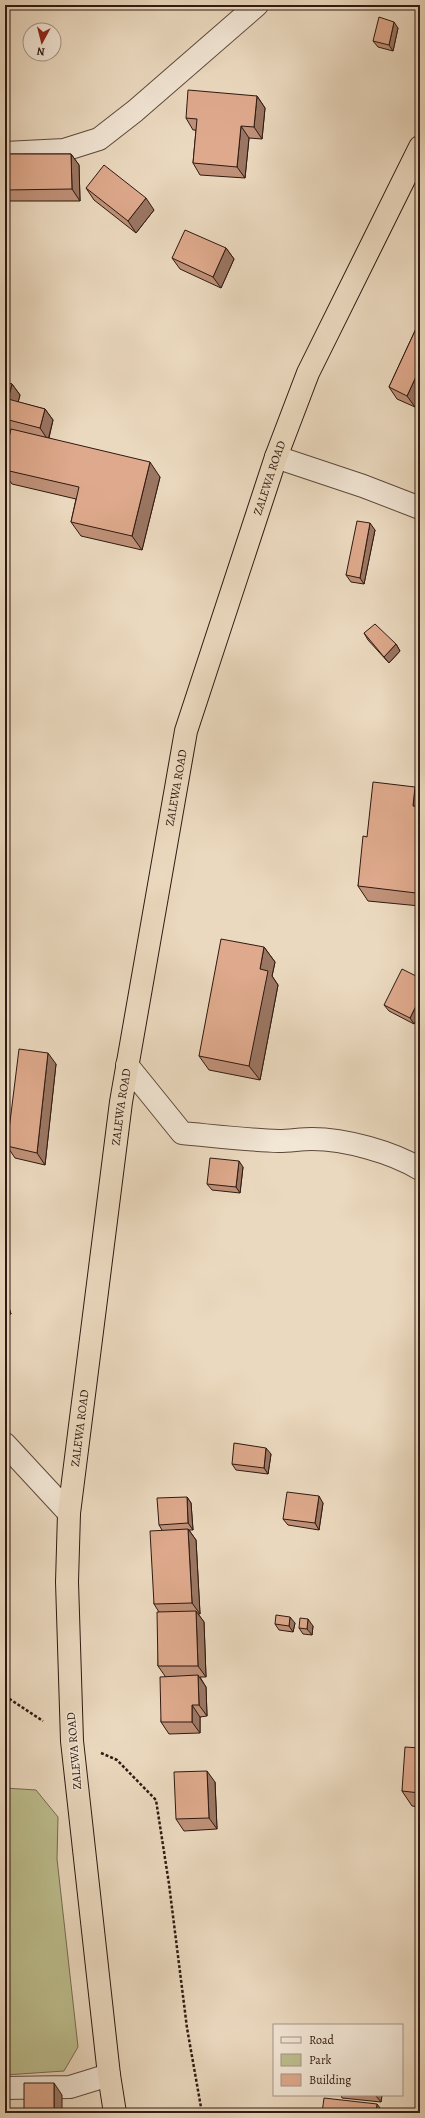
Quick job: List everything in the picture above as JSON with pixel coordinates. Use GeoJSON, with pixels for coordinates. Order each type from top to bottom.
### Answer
{"type":"FeatureCollection","features":[{"type":"Feature","properties":{"kind":"highway","name":"ZALEWA ROAD"},"geometry":{"type":"LineString","coordinates":[[115,2113],[109,2075],[72,1741],[67,1582],[69,1513],[127,1064],[186,731],[276,457],[308,373],[420,147]]}},
{"type":"Feature","properties":{"kind":"street"},"geometry":{"type":"LineString","coordinates":[[5,153],[64,150],[99,139],[135,111],[257,5]]}},
{"type":"Feature","properties":{"kind":"street"},"geometry":{"type":"LineString","coordinates":[[276,457],[363,486],[420,508]]}},
{"type":"Feature","properties":{"kind":"street"},"geometry":{"type":"LineString","coordinates":[[127,1064],[182,1132],[227,1138],[280,1141],[313,1139],[347,1143],[404,1160],[420,1169]]}},
{"type":"Feature","properties":{"kind":"street"},"geometry":{"type":"LineString","coordinates":[[5,1444],[69,1513]]}},
{"type":"Feature","properties":{"kind":"street"},"geometry":{"type":"LineString","coordinates":[[5,2088],[70,2087],[109,2075]]}},
{"type":"Feature","properties":{"kind":"path"},"geometry":{"type":"LineString","coordinates":[[5,1696],[72,1741],[117,1760],[156,1800],[169,1884],[187,2028],[202,2113]]}},
{"type":"Feature","properties":{"kind":"green space"},"geometry":{"type":"Polygon","coordinates":[[[5,1788],[36,1790],[58,1817],[57,1859],[78,2047],[64,2071],[5,2075],[5,1788]]]}},
{"type":"Feature","properties":{"kind":"building"},"geometry":{"type":"Polygon","coordinates":[[[379,17],[394,22],[389,45],[373,41],[379,17]]]}},
{"type":"Feature","properties":{"kind":"building"},"geometry":{"type":"Polygon","coordinates":[[[188,90],[257,96],[254,127],[241,126],[237,167],[193,163],[197,119],[186,118],[188,90]]]}},
{"type":"Feature","properties":{"kind":"building"},"geometry":{"type":"Polygon","coordinates":[[[5,154],[71,154],[72,189],[5,190],[5,154]]]}},
{"type":"Feature","properties":{"kind":"building"},"geometry":{"type":"Polygon","coordinates":[[[104,165],[146,198],[128,221],[86,188],[104,165]]]}},
{"type":"Feature","properties":{"kind":"building"},"geometry":{"type":"Polygon","coordinates":[[[185,230],[226,248],[213,277],[172,258],[185,230]]]}},
{"type":"Feature","properties":{"kind":"building"},"geometry":{"type":"Polygon","coordinates":[[[420,320],[420,368],[407,396],[389,387],[420,320]]]}},
{"type":"Feature","properties":{"kind":"building"},"geometry":{"type":"Polygon","coordinates":[[[5,382],[12,384],[8,399],[45,409],[40,428],[5,419],[5,382]]]}},
{"type":"Feature","properties":{"kind":"building"},"geometry":{"type":"Polygon","coordinates":[[[11,429],[150,462],[132,536],[71,522],[79,487],[5,470],[5,456],[11,429]]]}},
{"type":"Feature","properties":{"kind":"building"},"geometry":{"type":"Polygon","coordinates":[[[357,521],[370,523],[360,578],[346,575],[357,521]]]}},
{"type":"Feature","properties":{"kind":"building"},"geometry":{"type":"Polygon","coordinates":[[[375,624],[396,644],[384,657],[364,633],[375,624]]]}},
{"type":"Feature","properties":{"kind":"building"},"geometry":{"type":"Polygon","coordinates":[[[373,782],[415,787],[413,806],[420,807],[417,826],[420,826],[420,859],[416,893],[358,886],[363,836],[367,837],[373,782]]]}},
{"type":"Feature","properties":{"kind":"building"},"geometry":{"type":"Polygon","coordinates":[[[221,939],[264,947],[260,969],[268,971],[249,1066],[199,1056],[221,939]]]}},
{"type":"Feature","properties":{"kind":"building"},"geometry":{"type":"Polygon","coordinates":[[[402,969],[420,978],[420,998],[410,1018],[384,1005],[402,969]]]}},
{"type":"Feature","properties":{"kind":"building"},"geometry":{"type":"Polygon","coordinates":[[[19,1049],[48,1053],[37,1153],[7,1146],[19,1049]]]}},
{"type":"Feature","properties":{"kind":"building"},"geometry":{"type":"Polygon","coordinates":[[[210,1158],[239,1161],[236,1187],[207,1184],[210,1158]]]}},
{"type":"Feature","properties":{"kind":"building"},"geometry":{"type":"Polygon","coordinates":[[[234,1443],[266,1448],[264,1468],[232,1464],[234,1443]]]}},
{"type":"Feature","properties":{"kind":"building"},"geometry":{"type":"Polygon","coordinates":[[[287,1492],[319,1496],[315,1523],[283,1519],[287,1492]]]}},
{"type":"Feature","properties":{"kind":"building"},"geometry":{"type":"Polygon","coordinates":[[[187,1497],[188,1523],[159,1525],[157,1498],[187,1497]]]}},
{"type":"Feature","properties":{"kind":"building"},"geometry":{"type":"Polygon","coordinates":[[[188,1529],[192,1603],[154,1604],[150,1531],[188,1529]]]}},
{"type":"Feature","properties":{"kind":"building"},"geometry":{"type":"Polygon","coordinates":[[[196,1611],[198,1666],[158,1666],[157,1612],[196,1611]]]}},
{"type":"Feature","properties":{"kind":"building"},"geometry":{"type":"Polygon","coordinates":[[[276,1615],[290,1617],[289,1626],[275,1624],[276,1615]]]}},
{"type":"Feature","properties":{"kind":"building"},"geometry":{"type":"Polygon","coordinates":[[[300,1618],[308,1619],[307,1629],[299,1628],[300,1618]]]}},
{"type":"Feature","properties":{"kind":"building"},"geometry":{"type":"Polygon","coordinates":[[[198,1675],[199,1705],[192,1705],[192,1722],[161,1722],[160,1677],[198,1675]]]}},
{"type":"Feature","properties":{"kind":"building"},"geometry":{"type":"Polygon","coordinates":[[[405,1747],[420,1748],[420,1793],[402,1791],[405,1747]]]}},
{"type":"Feature","properties":{"kind":"building"},"geometry":{"type":"Polygon","coordinates":[[[207,1771],[209,1818],[176,1819],[174,1772],[207,1771]]]}},
{"type":"Feature","properties":{"kind":"building"},"geometry":{"type":"Polygon","coordinates":[[[24,2083],[54,2083],[54,2113],[24,2113],[24,2083]]]}},
{"type":"Feature","properties":{"kind":"building"},"geometry":{"type":"Polygon","coordinates":[[[324,2098],[377,2104],[376,2113],[322,2113],[324,2098]]]}}]}
